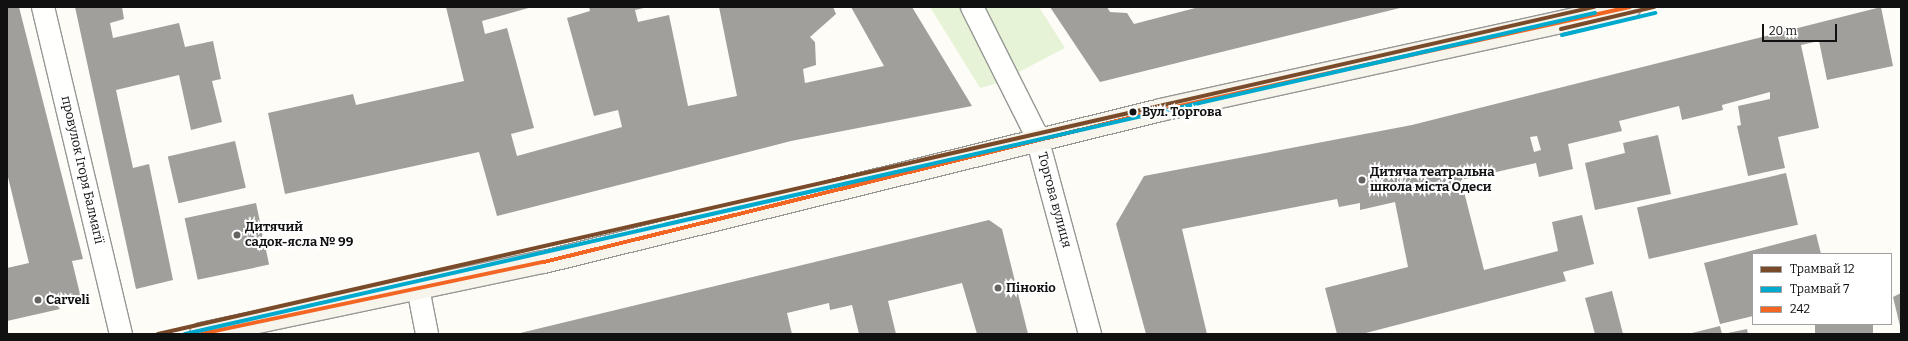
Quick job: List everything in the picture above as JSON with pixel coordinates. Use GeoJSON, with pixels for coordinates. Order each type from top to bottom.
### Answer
{"type":"FeatureCollection","features":[{"type":"Feature","properties":{"kind":"main road"},"geometry":{"type":"LineString","coordinates":[[201,334],[544,262],[1037,138],[1630,7]]}},
{"type":"Feature","properties":{"kind":"street","name":"провулок Ігоря Балмагії"},"geometry":{"type":"LineString","coordinates":[[43,7],[121,334]]}},
{"type":"Feature","properties":{"kind":"street","name":"Торгова вулиця"},"geometry":{"type":"LineString","coordinates":[[972,7],[1037,138],[1090,334]]}},
{"type":"Feature","properties":{"kind":"street"},"geometry":{"type":"LineString","coordinates":[[418,288],[427,334]]}},
{"type":"Feature","properties":{"kind":"green space"},"geometry":{"type":"Polygon","coordinates":[[[930,7],[969,7],[1006,81],[980,88],[930,7]]]}},
{"type":"Feature","properties":{"kind":"green space"},"geometry":{"type":"Polygon","coordinates":[[[978,7],[1039,7],[1065,48],[1013,75],[978,7]]]}},
{"type":"Feature","properties":{"kind":"building"},"geometry":{"type":"Polygon","coordinates":[[[7,7],[19,7],[83,259],[72,261],[81,298],[56,304],[60,309],[7,321],[7,268],[29,263],[7,173],[7,7]]]}},
{"type":"Feature","properties":{"kind":"building"},"geometry":{"type":"Polygon","coordinates":[[[75,7],[122,7],[124,19],[110,23],[113,38],[179,23],[185,47],[213,41],[221,79],[212,81],[222,122],[191,130],[179,75],[116,90],[133,168],[149,164],[173,280],[136,289],[75,7]]]}},
{"type":"Feature","properties":{"kind":"building"},"geometry":{"type":"Polygon","coordinates":[[[446,7],[532,7],[482,21],[485,34],[507,28],[534,128],[511,134],[517,156],[622,127],[618,110],[594,116],[567,18],[590,11],[589,7],[648,7],[635,10],[638,22],[669,15],[688,106],[737,96],[719,7],[833,7],[836,14],[810,37],[815,42],[816,65],[803,69],[805,83],[884,66],[851,7],[912,7],[972,106],[791,141],[497,216],[479,152],[285,194],[268,113],[353,94],[356,105],[464,81],[446,7]]]}},
{"type":"Feature","properties":{"kind":"building"},"geometry":{"type":"Polygon","coordinates":[[[1050,7],[1107,7],[1110,12],[1127,13],[1134,24],[1199,7],[1400,8],[1100,82],[1050,7]]]}},
{"type":"Feature","properties":{"kind":"building"},"geometry":{"type":"Polygon","coordinates":[[[1881,7],[1893,66],[1827,80],[1819,41],[1801,45],[1819,128],[1778,137],[1785,168],[1748,176],[1737,126],[1741,125],[1738,106],[1770,99],[1770,92],[1722,105],[1723,110],[1682,120],[1679,106],[1619,121],[1622,131],[1568,144],[1573,169],[1539,177],[1536,163],[1461,180],[1484,270],[1558,251],[1552,222],[1582,215],[1594,264],[1563,272],[1566,281],[1362,334],[1337,334],[1325,288],[1408,267],[1395,202],[1360,210],[1360,203],[1339,207],[1337,199],[1182,229],[1207,334],[1146,334],[1116,224],[1144,176],[1412,125],[1881,7]],[[1537,136],[1530,137],[1534,152],[1541,150],[1537,136]]]}},
{"type":"Feature","properties":{"kind":"building"},"geometry":{"type":"Polygon","coordinates":[[[1658,135],[1671,194],[1595,210],[1585,163],[1625,153],[1623,143],[1658,135]]]}},
{"type":"Feature","properties":{"kind":"building"},"geometry":{"type":"Polygon","coordinates":[[[235,141],[246,188],[179,203],[168,157],[235,141]]]}},
{"type":"Feature","properties":{"kind":"building"},"geometry":{"type":"Polygon","coordinates":[[[1786,173],[1798,225],[1649,259],[1637,207],[1786,173]]]}},
{"type":"Feature","properties":{"kind":"building"},"geometry":{"type":"Polygon","coordinates":[[[256,203],[269,265],[198,280],[185,218],[256,203]]]}},
{"type":"Feature","properties":{"kind":"building"},"geometry":{"type":"Polygon","coordinates":[[[989,220],[1002,229],[1028,334],[977,334],[962,283],[888,301],[896,334],[859,334],[852,305],[830,310],[829,303],[787,313],[792,334],[516,334],[989,220]]]}},
{"type":"Feature","properties":{"kind":"building"},"geometry":{"type":"Polygon","coordinates":[[[1816,234],[1821,253],[1752,253],[1752,316],[1720,324],[1704,263],[1816,234]]]}},
{"type":"Feature","properties":{"kind":"building"},"geometry":{"type":"Polygon","coordinates":[[[1612,291],[1623,334],[1595,334],[1585,298],[1612,291]]]}},
{"type":"Feature","properties":{"kind":"building"},"geometry":{"type":"Polygon","coordinates":[[[1901,293],[1901,326],[1900,326],[1893,297],[1901,293]]]}},
{"type":"Feature","properties":{"kind":"building"},"geometry":{"type":"Polygon","coordinates":[[[1815,325],[1873,325],[1873,334],[1815,334],[1815,325]]]}},
{"type":"Feature","properties":{"kind":"building"},"geometry":{"type":"Polygon","coordinates":[[[1720,326],[1722,334],[1692,334],[1692,333],[1720,326]]]}},
{"type":"Feature","properties":{"kind":"building"},"geometry":{"type":"Polygon","coordinates":[[[1747,329],[1748,334],[1728,334],[1728,333],[1747,329]]]}},
{"type":"Feature","properties":{"kind":"tram line","name":"12"},"geometry":{"type":"LineString","coordinates":[[158,334],[1594,7]]}},
{"type":"Feature","properties":{"kind":"tram line","name":"12"},"geometry":{"type":"LineString","coordinates":[[1561,29],[1654,7]]}},
{"type":"Feature","properties":{"kind":"tram line","name":"7"},"geometry":{"type":"LineString","coordinates":[[185,334],[1595,13]]}},
{"type":"Feature","properties":{"kind":"tram line","name":"7"},"geometry":{"type":"LineString","coordinates":[[1562,35],[1655,13]]}},
{"type":"Feature","properties":{"kind":"transit line","name":"242"},"geometry":{"type":"LineString","coordinates":[[201,334],[544,262],[1161,110],[1630,7]]}},
{"type":"Feature","properties":{"kind":"place","name":"Вул. Торгова"},"geometry":{"type":"Point","coordinates":[1133,112]}},
{"type":"Feature","properties":{"kind":"place","name":"Дитяча театральна школа міста Одеси"},"geometry":{"type":"Point","coordinates":[1362,180]}},
{"type":"Feature","properties":{"kind":"place","name":"Дитячий садок-ясла № 99"},"geometry":{"type":"Point","coordinates":[237,235]}},
{"type":"Feature","properties":{"kind":"place","name":"Пінокіо"},"geometry":{"type":"Point","coordinates":[998,288]}},
{"type":"Feature","properties":{"kind":"place","name":"Carveli"},"geometry":{"type":"Point","coordinates":[38,300]}}]}
